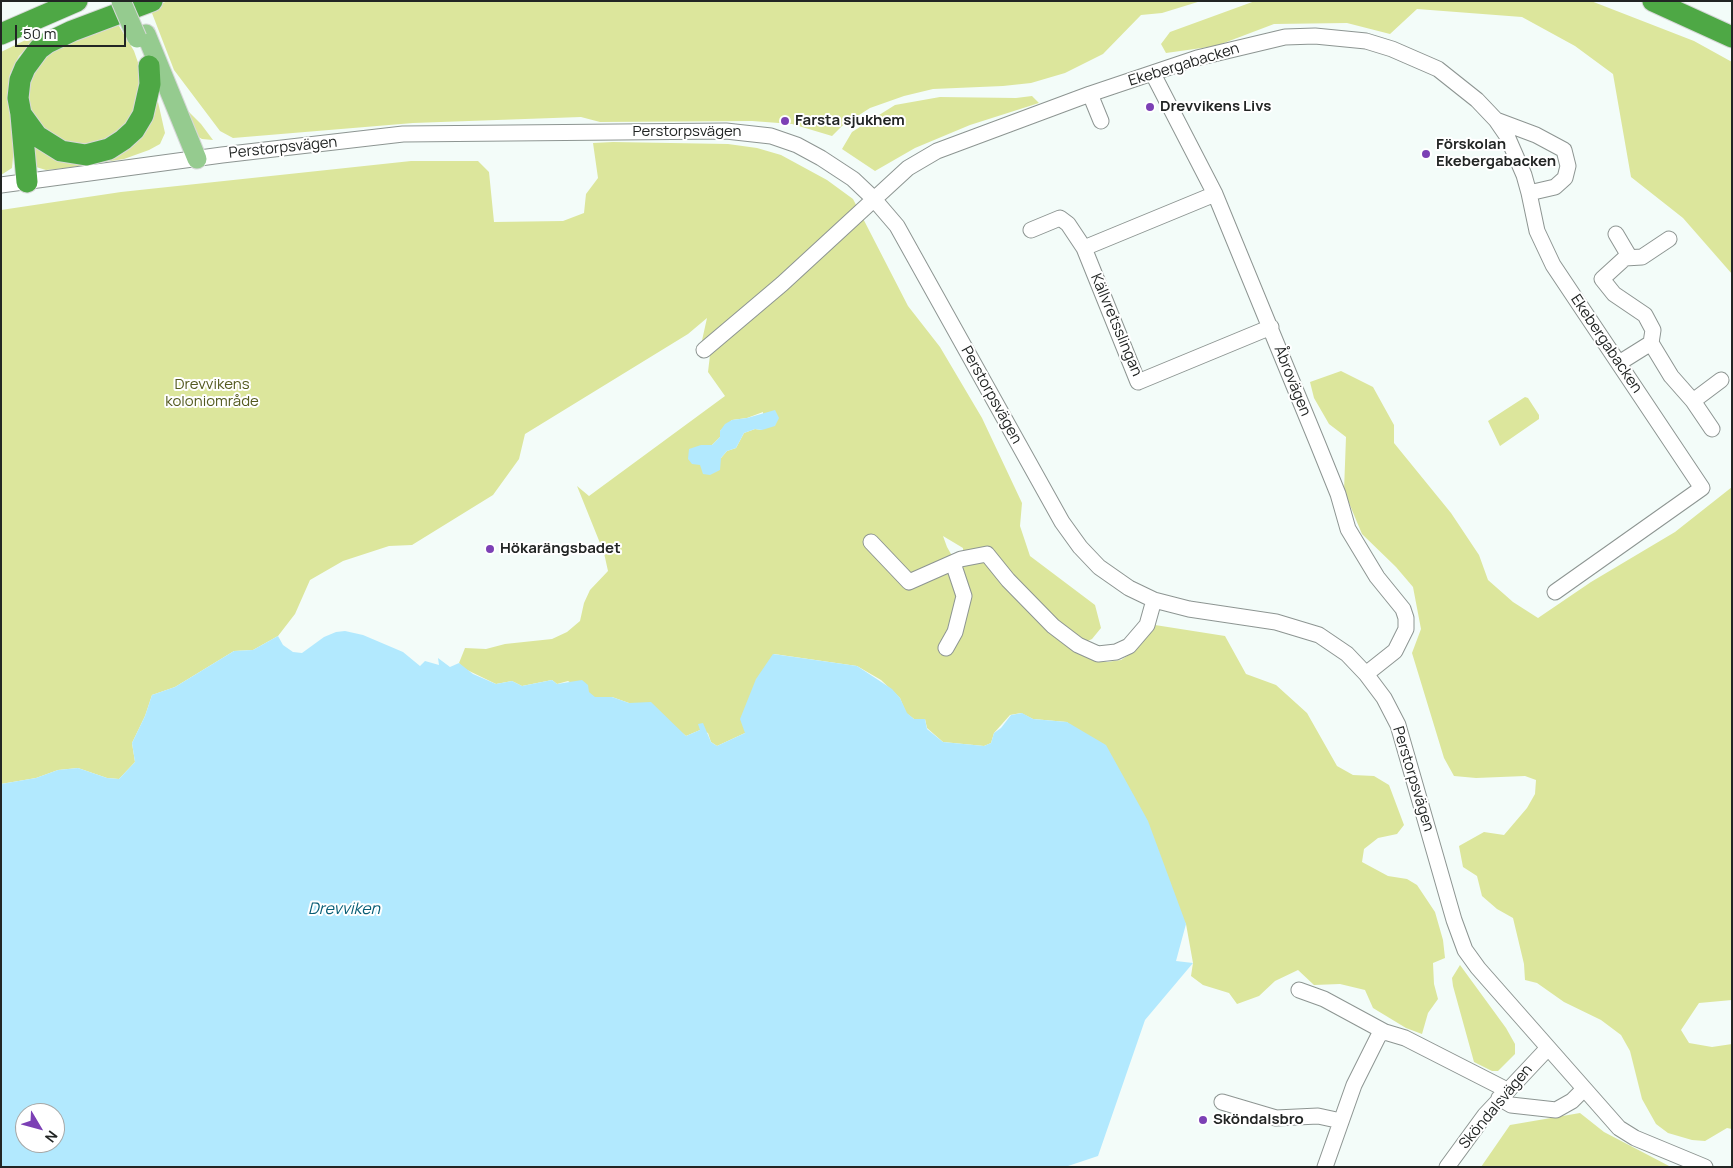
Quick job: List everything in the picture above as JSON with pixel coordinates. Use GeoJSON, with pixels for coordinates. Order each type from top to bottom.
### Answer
{"type":"FeatureCollection","features":[{"type":"Feature","properties":{"kind":"highway"},"geometry":{"type":"LineString","coordinates":[[1,34],[76,1]]}},
{"type":"Feature","properties":{"kind":"highway"},"geometry":{"type":"LineString","coordinates":[[28,182],[18,98],[20,80],[25,68],[39,49],[47,43],[72,31],[152,1]]}},
{"type":"Feature","properties":{"kind":"highway"},"geometry":{"type":"LineString","coordinates":[[1654,1],[1732,37]]}},
{"type":"Feature","properties":{"kind":"highway"},"geometry":{"type":"LineString","coordinates":[[21,114],[37,136],[61,151],[86,155],[109,149],[134,130],[143,115],[150,84],[148,66]]}},
{"type":"Feature","properties":{"kind":"main road"},"geometry":{"type":"LineString","coordinates":[[121,1],[142,36],[192,160]]}},
{"type":"Feature","properties":{"kind":"main road"},"geometry":{"type":"LineString","coordinates":[[132,1],[148,66],[192,160]]}},
{"type":"Feature","properties":{"kind":"street","name":"Ekebergabacken"},"geometry":{"type":"LineString","coordinates":[[704,350],[782,284],[873,198],[908,168],[937,151],[1090,94],[1197,58],[1285,37],[1316,36],[1366,42],[1392,49],[1438,69],[1477,100],[1496,120],[1514,149],[1529,193],[1544,248],[1702,488],[1556,592]]}},
{"type":"Feature","properties":{"kind":"street","name":"Åbrovägen"},"geometry":{"type":"LineString","coordinates":[[1153,74],[1214,194],[1271,327],[1286,369],[1338,494],[1348,529],[1377,577],[1403,609],[1406,618],[1406,629],[1395,651],[1366,674]]}},
{"type":"Feature","properties":{"kind":"street"},"geometry":{"type":"LineString","coordinates":[[1090,94],[1101,121]]}},
{"type":"Feature","properties":{"kind":"street","name":"Ekebergabacken"},"geometry":{"type":"LineString","coordinates":[[1496,120],[1536,135],[1564,150],[1568,166],[1566,178],[1555,187],[1529,193]]}},
{"type":"Feature","properties":{"kind":"street","name":"Perstorpsvägen"},"geometry":{"type":"LineString","coordinates":[[1,185],[402,134],[726,131],[771,136],[797,145],[853,179],[891,219],[911,249],[1062,522],[1080,547],[1112,578],[1154,600],[1189,609],[1298,628],[1332,642],[1366,674],[1384,698],[1398,725],[1454,920],[1465,950],[1498,993],[1619,1128],[1635,1138],[1705,1167]]}},
{"type":"Feature","properties":{"kind":"street"},"geometry":{"type":"LineString","coordinates":[[1084,248],[1214,194]]}},
{"type":"Feature","properties":{"kind":"street","name":"Källvretsslingan"},"geometry":{"type":"LineString","coordinates":[[1031,230],[1060,218],[1068,224],[1084,248],[1138,382],[1271,327]]}},
{"type":"Feature","properties":{"kind":"street"},"geometry":{"type":"LineString","coordinates":[[1616,234],[1630,256]]}},
{"type":"Feature","properties":{"kind":"street"},"geometry":{"type":"LineString","coordinates":[[1669,240],[1642,257],[1630,256],[1602,280],[1614,294],[1645,315],[1653,330],[1651,343],[1671,376],[1693,401],[1712,429]]}},
{"type":"Feature","properties":{"kind":"street"},"geometry":{"type":"LineString","coordinates":[[1619,363],[1651,343]]}},
{"type":"Feature","properties":{"kind":"street"},"geometry":{"type":"LineString","coordinates":[[1693,401],[1721,380]]}},
{"type":"Feature","properties":{"kind":"street"},"geometry":{"type":"LineString","coordinates":[[871,542],[909,582],[961,559],[987,554],[1008,580],[1053,626],[1078,645],[1098,654],[1116,652],[1129,646],[1147,625],[1154,600]]}},
{"type":"Feature","properties":{"kind":"street"},"geometry":{"type":"LineString","coordinates":[[946,648],[955,632],[964,596],[953,563]]}},
{"type":"Feature","properties":{"kind":"street"},"geometry":{"type":"LineString","coordinates":[[1299,990],[1324,999],[1385,1032],[1404,1038],[1503,1094],[1511,1105],[1556,1110],[1572,1101],[1583,1090]]}},
{"type":"Feature","properties":{"kind":"street"},"geometry":{"type":"LineString","coordinates":[[1325,1167],[1359,1077],[1379,1035],[1385,1032]]}},
{"type":"Feature","properties":{"kind":"street","name":"Sköndalsvägen"},"geometry":{"type":"LineString","coordinates":[[1447,1167],[1503,1094],[1547,1049]]}},
{"type":"Feature","properties":{"kind":"street"},"geometry":{"type":"LineString","coordinates":[[1222,1102],[1276,1118],[1318,1116],[1341,1121]]}},
{"type":"Feature","properties":{"kind":"green space"},"geometry":{"type":"Polygon","coordinates":[[[168,1],[1201,1],[1162,13],[1141,15],[1103,54],[1065,73],[1031,83],[933,89],[904,96],[870,108],[842,126],[832,136],[792,124],[752,121],[600,122],[581,117],[413,123],[233,138],[220,131],[174,70],[150,8],[168,1]]]}},
{"type":"Feature","properties":{"kind":"green space"},"geometry":{"type":"Polygon","coordinates":[[[1255,1],[1591,1],[1694,41],[1732,62],[1732,274],[1683,218],[1631,177],[1613,74],[1575,46],[1522,17],[1417,9],[1390,34],[1347,23],[1274,24],[1216,46],[1166,53],[1161,44],[1170,32],[1255,1]]]}},
{"type":"Feature","properties":{"kind":"green space"},"geometry":{"type":"Polygon","coordinates":[[[116,21],[134,51],[142,74],[135,111],[120,132],[111,139],[82,147],[46,135],[23,97],[43,53],[116,21]]]}},
{"type":"Feature","properties":{"kind":"green space"},"geometry":{"type":"Polygon","coordinates":[[[42,32],[19,56],[10,74],[8,94],[13,157],[12,168],[1,175],[1,52],[42,32]]]}},
{"type":"Feature","properties":{"kind":"green space"},"geometry":{"type":"Polygon","coordinates":[[[1032,96],[1039,103],[970,125],[915,148],[875,171],[842,149],[852,132],[895,105],[940,97],[1016,98],[1032,96]]]}},
{"type":"Feature","properties":{"kind":"green space"},"geometry":{"type":"Polygon","coordinates":[[[158,102],[165,133],[160,144],[149,150],[124,159],[66,168],[46,170],[36,167],[28,140],[77,161],[158,102]]]}},
{"type":"Feature","properties":{"kind":"green space"},"geometry":{"type":"Polygon","coordinates":[[[181,104],[201,124],[213,140],[202,139],[193,134],[181,104]]]}},
{"type":"Feature","properties":{"kind":"green space","name":"Drevvikens koloniområde"},"geometry":{"type":"Polygon","coordinates":[[[593,143],[728,144],[757,148],[781,155],[827,180],[853,199],[908,306],[940,347],[982,418],[1022,503],[1020,526],[1030,556],[1095,605],[1101,628],[1092,639],[1075,647],[1085,657],[1107,662],[1121,660],[1136,650],[1155,625],[1225,636],[1246,674],[1276,685],[1307,713],[1337,766],[1353,775],[1374,776],[1389,785],[1404,825],[1397,834],[1378,838],[1364,849],[1362,862],[1388,876],[1407,879],[1417,885],[1435,912],[1443,940],[1445,958],[1433,963],[1434,984],[1438,999],[1428,1013],[1422,1034],[1406,1028],[1373,1008],[1365,990],[1340,984],[1314,985],[1298,970],[1275,981],[1259,996],[1237,1004],[1229,993],[1203,985],[1191,976],[1193,963],[1186,924],[1067,722],[1033,719],[1021,713],[1010,715],[994,733],[991,743],[984,746],[943,742],[927,728],[925,719],[914,719],[906,713],[900,698],[881,680],[857,666],[774,654],[745,733],[717,746],[711,742],[708,733],[700,730],[686,736],[639,703],[629,703],[612,697],[594,697],[568,681],[557,684],[552,680],[522,686],[512,681],[496,684],[463,668],[459,663],[465,648],[486,649],[505,644],[552,639],[567,632],[580,621],[584,603],[590,590],[608,571],[604,553],[577,486],[589,496],[725,396],[708,372],[710,355],[701,345],[707,318],[688,334],[525,434],[519,459],[493,495],[412,545],[389,546],[343,561],[310,580],[295,614],[278,636],[253,650],[234,651],[175,687],[152,695],[145,716],[132,743],[135,762],[119,779],[107,778],[78,768],[58,770],[36,778],[1,784],[1,210],[121,192],[411,161],[478,161],[489,172],[494,222],[563,221],[584,213],[586,194],[598,178],[593,143]],[[763,412],[747,418],[732,420],[720,431],[720,437],[712,445],[701,445],[702,468],[721,458],[727,451],[736,448],[744,433],[755,429],[762,430],[763,412]],[[943,536],[947,547],[963,575],[963,548],[943,536]]]}},
{"type":"Feature","properties":{"kind":"green space"},"geometry":{"type":"Polygon","coordinates":[[[1341,371],[1373,387],[1394,425],[1394,443],[1451,513],[1479,555],[1488,580],[1513,602],[1538,618],[1591,582],[1675,532],[1732,487],[1732,1000],[1699,1003],[1681,1030],[1689,1043],[1712,1047],[1732,1044],[1732,1129],[1727,1128],[1705,1141],[1692,1140],[1668,1133],[1656,1124],[1642,1099],[1630,1051],[1621,1035],[1601,1020],[1564,1002],[1537,983],[1525,980],[1524,964],[1513,918],[1497,909],[1482,896],[1477,876],[1463,867],[1459,846],[1484,832],[1504,835],[1527,808],[1535,794],[1536,780],[1525,776],[1476,778],[1454,776],[1444,758],[1412,653],[1421,629],[1413,587],[1396,567],[1362,534],[1344,491],[1346,437],[1329,424],[1314,398],[1310,382],[1341,371]]]}},
{"type":"Feature","properties":{"kind":"green space"},"geometry":{"type":"Polygon","coordinates":[[[1525,397],[1528,398],[1539,415],[1539,419],[1500,446],[1488,421],[1525,397]]]}},
{"type":"Feature","properties":{"kind":"green space"},"geometry":{"type":"Polygon","coordinates":[[[1460,965],[1506,1028],[1515,1044],[1515,1054],[1498,1071],[1492,1071],[1474,1062],[1453,986],[1452,978],[1460,965]]]}},
{"type":"Feature","properties":{"kind":"green space"},"geometry":{"type":"Polygon","coordinates":[[[1580,1113],[1604,1132],[1671,1167],[1481,1167],[1510,1125],[1580,1113]]]}},
{"type":"Feature","properties":{"kind":"water"},"geometry":{"type":"Polygon","coordinates":[[[775,410],[779,418],[775,426],[744,433],[736,448],[727,451],[721,458],[720,470],[710,475],[703,474],[700,465],[692,464],[688,459],[689,449],[701,445],[712,445],[720,437],[720,431],[725,424],[732,420],[775,410]]]}},
{"type":"Feature","properties":{"kind":"water","name":"Drevviken"},"geometry":{"type":"Polygon","coordinates":[[[345,631],[363,635],[403,652],[420,666],[425,661],[439,665],[438,658],[450,667],[459,663],[473,674],[496,684],[512,681],[522,686],[552,680],[557,684],[582,680],[588,685],[589,692],[595,697],[612,697],[629,703],[651,702],[686,736],[700,730],[698,724],[703,723],[711,742],[717,746],[745,733],[740,719],[756,679],[773,654],[857,666],[892,689],[900,698],[907,713],[914,719],[925,719],[927,729],[943,742],[984,746],[991,743],[994,733],[1001,728],[1011,715],[1022,713],[1033,719],[1067,722],[1106,745],[1148,821],[1186,924],[1176,961],[1193,963],[1145,1020],[1098,1156],[1065,1167],[1,1167],[1,784],[36,778],[58,770],[78,768],[107,778],[119,779],[135,762],[132,743],[145,716],[152,695],[175,687],[234,651],[253,650],[278,636],[283,645],[293,652],[302,653],[324,637],[336,632],[345,631]]]}},
{"type":"Feature","properties":{"kind":"place","name":"Drevvikens Livs"},"geometry":{"type":"Point","coordinates":[1150,107]}},
{"type":"Feature","properties":{"kind":"place","name":"Farsta sjukhem"},"geometry":{"type":"Point","coordinates":[785,121]}},
{"type":"Feature","properties":{"kind":"place","name":"Förskolan Ekebergabacken"},"geometry":{"type":"Point","coordinates":[1426,154]}},
{"type":"Feature","properties":{"kind":"place","name":"Hökarängsbadet"},"geometry":{"type":"Point","coordinates":[490,549]}},
{"type":"Feature","properties":{"kind":"place","name":"Sköndalsbro"},"geometry":{"type":"Point","coordinates":[1203,1120]}}]}
